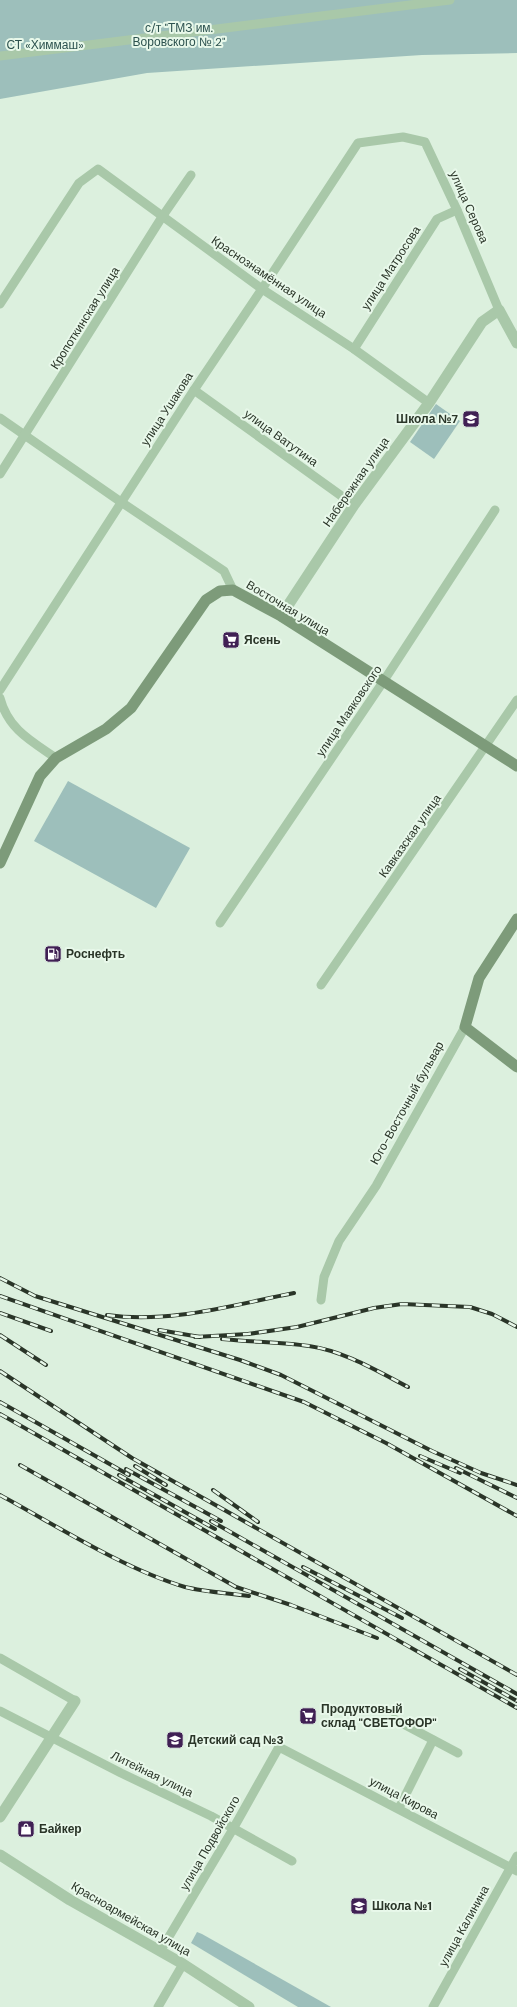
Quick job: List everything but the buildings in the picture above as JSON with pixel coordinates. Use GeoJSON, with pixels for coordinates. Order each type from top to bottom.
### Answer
{"type":"FeatureCollection","features":[{"type":"Feature","properties":{"kind":"main road","name":"Восточная улица"},"geometry":{"type":"LineString","coordinates":[[233,590],[281,616],[517,766]]}},
{"type":"Feature","properties":{"kind":"main road"},"geometry":{"type":"LineString","coordinates":[[0,863],[40,776],[56,758],[106,730],[131,708],[206,600],[220,591],[233,590]]}},
{"type":"Feature","properties":{"kind":"main road","name":"Юго-Восточный бульвар"},"geometry":{"type":"LineString","coordinates":[[465,1027],[479,978],[517,919]]}},
{"type":"Feature","properties":{"kind":"main road"},"geometry":{"type":"LineString","coordinates":[[465,1027],[517,1067]]}},
{"type":"Feature","properties":{"kind":"street"},"geometry":{"type":"LineString","coordinates":[[0,56],[450,0]]}},
{"type":"Feature","properties":{"kind":"street","name":"улица Серова"},"geometry":{"type":"LineString","coordinates":[[358,143],[403,137],[425,142],[457,210],[499,310],[517,342]]}},
{"type":"Feature","properties":{"kind":"street","name":"улица Ушакова"},"geometry":{"type":"LineString","coordinates":[[0,690],[194,390],[358,143]]}},
{"type":"Feature","properties":{"kind":"street","name":"Краснознамённая улица"},"geometry":{"type":"LineString","coordinates":[[0,304],[78,183],[98,169],[262,289],[354,349],[429,403]]}},
{"type":"Feature","properties":{"kind":"street","name":"Кропоткинская улица"},"geometry":{"type":"LineString","coordinates":[[0,474],[162,217],[191,175]]}},
{"type":"Feature","properties":{"kind":"street","name":"улица Матросова"},"geometry":{"type":"LineString","coordinates":[[354,349],[437,219],[457,210]]}},
{"type":"Feature","properties":{"kind":"street","name":"Набережная улица"},"geometry":{"type":"LineString","coordinates":[[281,616],[354,505],[429,403],[482,322],[499,310]]}},
{"type":"Feature","properties":{"kind":"street","name":"улица Ватутина"},"geometry":{"type":"LineString","coordinates":[[194,390],[354,505]]}},
{"type":"Feature","properties":{"kind":"street","name":"Восточная улица"},"geometry":{"type":"LineString","coordinates":[[0,418],[224,571],[233,590]]}},
{"type":"Feature","properties":{"kind":"street","name":"улица Маяковского"},"geometry":{"type":"LineString","coordinates":[[220,923],[383,682],[495,510]]}},
{"type":"Feature","properties":{"kind":"street"},"geometry":{"type":"LineString","coordinates":[[0,698],[4,712],[21,734],[56,758]]}},
{"type":"Feature","properties":{"kind":"street","name":"Кавказская улица"},"geometry":{"type":"LineString","coordinates":[[321,985],[487,746],[517,700]]}},
{"type":"Feature","properties":{"kind":"street","name":"Юго-Восточный бульвар"},"geometry":{"type":"LineString","coordinates":[[321,1300],[324,1277],[339,1241],[376,1186],[465,1027]]}},
{"type":"Feature","properties":{"kind":"street"},"geometry":{"type":"LineString","coordinates":[[0,1658],[75,1701],[0,1817]]}},
{"type":"Feature","properties":{"kind":"street","name":"Литейная улица"},"geometry":{"type":"LineString","coordinates":[[0,1710],[233,1829],[292,1862]]}},
{"type":"Feature","properties":{"kind":"street"},"geometry":{"type":"LineString","coordinates":[[394,1719],[458,1753]]}},
{"type":"Feature","properties":{"kind":"street"},"geometry":{"type":"LineString","coordinates":[[399,1808],[433,1740]]}},
{"type":"Feature","properties":{"kind":"street","name":"улица Подвойского"},"geometry":{"type":"LineString","coordinates":[[161,1950],[233,1829],[279,1747]]}},
{"type":"Feature","properties":{"kind":"street","name":"улица Кирова"},"geometry":{"type":"LineString","coordinates":[[279,1747],[514,1869]]}},
{"type":"Feature","properties":{"kind":"street","name":"Красноармейская улица"},"geometry":{"type":"LineString","coordinates":[[0,1855],[70,1900],[161,1950],[249,2007]]}},
{"type":"Feature","properties":{"kind":"street","name":"улица Калинина"},"geometry":{"type":"LineString","coordinates":[[433,2007],[514,1869],[517,1856]]}},
{"type":"Feature","properties":{"kind":"street"},"geometry":{"type":"LineString","coordinates":[[158,2007],[183,1964]]}},
{"type":"Feature","properties":{"kind":"green space","name":"с/т \"ТМЗ им. Воровского № 2\""},"geometry":{"type":"Polygon","coordinates":[[[0,0],[517,0],[517,53],[422,55],[147,73],[0,99],[0,0]]]}},
{"type":"Feature","properties":{"kind":"green space"},"geometry":{"type":"Polygon","coordinates":[[[436,404],[460,421],[434,459],[410,442],[436,404]]]}},
{"type":"Feature","properties":{"kind":"green space"},"geometry":{"type":"Polygon","coordinates":[[[68,781],[190,848],[156,908],[34,841],[68,781]]]}},
{"type":"Feature","properties":{"kind":"green space"},"geometry":{"type":"Polygon","coordinates":[[[197,1932],[331,2007],[298,2007],[191,1943],[197,1932]]]}},
{"type":"Feature","properties":{"kind":"railway"},"geometry":{"type":"LineString","coordinates":[[0,1278],[35,1296],[240,1360],[281,1375],[432,1451],[481,1473],[517,1485]]}},
{"type":"Feature","properties":{"kind":"railway"},"geometry":{"type":"LineString","coordinates":[[107,1315],[131,1317],[178,1315],[224,1308],[294,1293]]}},
{"type":"Feature","properties":{"kind":"railway"},"geometry":{"type":"LineString","coordinates":[[0,1296],[304,1402],[386,1443],[517,1516]]}},
{"type":"Feature","properties":{"kind":"railway"},"geometry":{"type":"LineString","coordinates":[[195,1337],[248,1334],[297,1327],[374,1308],[402,1304],[470,1307],[492,1314],[517,1327]]}},
{"type":"Feature","properties":{"kind":"railway"},"geometry":{"type":"LineString","coordinates":[[0,1313],[51,1331]]}},
{"type":"Feature","properties":{"kind":"railway"},"geometry":{"type":"LineString","coordinates":[[159,1330],[200,1337]]}},
{"type":"Feature","properties":{"kind":"railway"},"geometry":{"type":"LineString","coordinates":[[0,1335],[46,1365]]}},
{"type":"Feature","properties":{"kind":"railway"},"geometry":{"type":"LineString","coordinates":[[222,1339],[309,1346],[335,1352],[360,1362],[408,1387]]}},
{"type":"Feature","properties":{"kind":"railway"},"geometry":{"type":"LineString","coordinates":[[0,1371],[132,1458],[517,1675]]}},
{"type":"Feature","properties":{"kind":"railway"},"geometry":{"type":"LineString","coordinates":[[0,1402],[129,1475]]}},
{"type":"Feature","properties":{"kind":"railway"},"geometry":{"type":"LineString","coordinates":[[0,1414],[517,1708]]}},
{"type":"Feature","properties":{"kind":"railway"},"geometry":{"type":"LineString","coordinates":[[420,1456],[460,1473]]}},
{"type":"Feature","properties":{"kind":"railway"},"geometry":{"type":"LineString","coordinates":[[20,1465],[236,1587],[291,1605],[377,1638]]}},
{"type":"Feature","properties":{"kind":"railway"},"geometry":{"type":"LineString","coordinates":[[135,1466],[166,1485]]}},
{"type":"Feature","properties":{"kind":"railway"},"geometry":{"type":"LineString","coordinates":[[456,1468],[517,1498]]}},
{"type":"Feature","properties":{"kind":"railway"},"geometry":{"type":"LineString","coordinates":[[126,1469],[221,1521]]}},
{"type":"Feature","properties":{"kind":"railway"},"geometry":{"type":"LineString","coordinates":[[119,1475],[215,1529]]}},
{"type":"Feature","properties":{"kind":"railway"},"geometry":{"type":"LineString","coordinates":[[213,1490],[258,1522]]}},
{"type":"Feature","properties":{"kind":"railway"},"geometry":{"type":"LineString","coordinates":[[0,1495],[91,1546],[162,1579],[193,1589],[249,1596]]}},
{"type":"Feature","properties":{"kind":"railway"},"geometry":{"type":"LineString","coordinates":[[211,1521],[517,1694]]}},
{"type":"Feature","properties":{"kind":"railway"},"geometry":{"type":"LineString","coordinates":[[303,1567],[402,1618]]}},
{"type":"Feature","properties":{"kind":"railway"},"geometry":{"type":"LineString","coordinates":[[460,1669],[517,1701]]}},
{"type":"Feature","properties":{"kind":"place","name":"Школа №7"},"geometry":{"type":"Point","coordinates":[471,419]}},
{"type":"Feature","properties":{"kind":"place","name":"Ясень"},"geometry":{"type":"Point","coordinates":[231,640]}},
{"type":"Feature","properties":{"kind":"place","name":"Роснефть"},"geometry":{"type":"Point","coordinates":[53,954]}},
{"type":"Feature","properties":{"kind":"place","name":"Продуктовый склад \"СВЕТОФОР\""},"geometry":{"type":"Point","coordinates":[308,1716]}},
{"type":"Feature","properties":{"kind":"place","name":"Детский сад №3"},"geometry":{"type":"Point","coordinates":[175,1740]}},
{"type":"Feature","properties":{"kind":"place","name":"Байкер"},"geometry":{"type":"Point","coordinates":[26,1829]}},
{"type":"Feature","properties":{"kind":"place","name":"Школа №1"},"geometry":{"type":"Point","coordinates":[359,1906]}},
{"type":"Feature","properties":{"kind":"park label","name":"СТ «Химмаш»"},"geometry":{"type":"Point","coordinates":[45,45]}}]}
